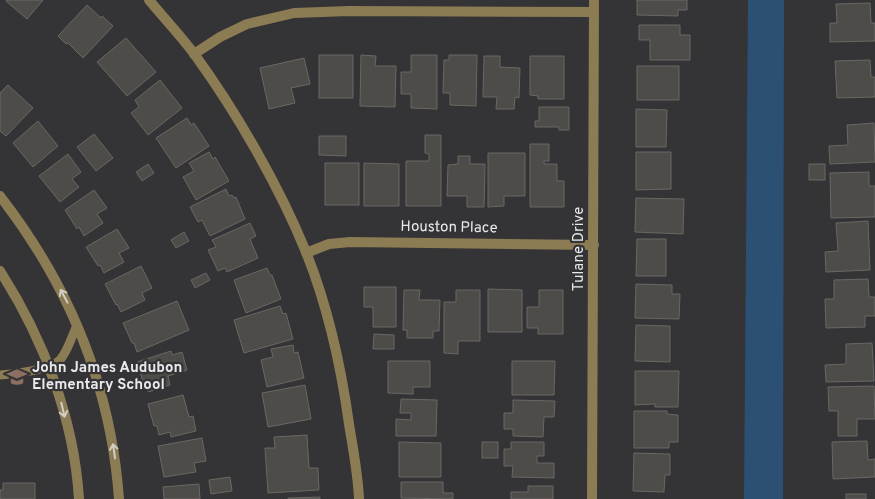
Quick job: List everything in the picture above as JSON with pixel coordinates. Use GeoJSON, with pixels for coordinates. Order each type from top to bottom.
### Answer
{"type":"FeatureCollection","features":[{"type":"Feature","properties":{"kind":"street"},"geometry":{"type":"LineString","coordinates":[[149,0],[194,54],[230,106],[276,188],[306,253],[327,314],[344,391],[359,499]]}},
{"type":"Feature","properties":{"kind":"street","name":"Tulane Drive"},"geometry":{"type":"LineString","coordinates":[[592,499],[594,0]]}},
{"type":"Feature","properties":{"kind":"street"},"geometry":{"type":"LineString","coordinates":[[194,54],[220,37],[247,24],[294,13],[349,11],[594,12]]}},
{"type":"Feature","properties":{"kind":"street"},"geometry":{"type":"LineString","coordinates":[[0,196],[46,262],[77,325],[97,379],[111,434],[119,499]]}},
{"type":"Feature","properties":{"kind":"street","name":"Houston Place"},"geometry":{"type":"LineString","coordinates":[[306,253],[329,244],[350,242],[594,245]]}},
{"type":"Feature","properties":{"kind":"street"},"geometry":{"type":"LineString","coordinates":[[0,270],[28,318],[60,396],[71,443],[79,499]]}},
{"type":"Feature","properties":{"kind":"lane"},"geometry":{"type":"LineString","coordinates":[[0,375],[48,367],[60,360],[77,325]]}},
{"type":"Feature","properties":{"kind":"water"},"geometry":{"type":"Polygon","coordinates":[[[748,0],[784,0],[783,499],[744,499],[748,0]]]}},
{"type":"Feature","properties":{"kind":"building"},"geometry":{"type":"Polygon","coordinates":[[[7,0],[43,0],[27,19],[7,0]]]}},
{"type":"Feature","properties":{"kind":"building"},"geometry":{"type":"Polygon","coordinates":[[[637,0],[687,0],[687,10],[678,10],[678,16],[637,15],[637,0]]]}},
{"type":"Feature","properties":{"kind":"building"},"geometry":{"type":"Polygon","coordinates":[[[870,3],[871,23],[875,23],[875,41],[830,42],[830,23],[837,23],[836,4],[870,3]]]}},
{"type":"Feature","properties":{"kind":"building"},"geometry":{"type":"Polygon","coordinates":[[[87,5],[113,26],[83,58],[58,36],[87,5]]]}},
{"type":"Feature","properties":{"kind":"building"},"geometry":{"type":"Polygon","coordinates":[[[639,25],[680,25],[680,35],[690,35],[690,60],[650,60],[650,40],[639,40],[639,25]]]}},
{"type":"Feature","properties":{"kind":"building"},"geometry":{"type":"Polygon","coordinates":[[[126,38],[156,72],[127,96],[97,62],[126,38]]]}},
{"type":"Feature","properties":{"kind":"building"},"geometry":{"type":"Polygon","coordinates":[[[319,55],[353,55],[353,98],[319,98],[319,55]]]}},
{"type":"Feature","properties":{"kind":"building"},"geometry":{"type":"Polygon","coordinates":[[[361,55],[376,56],[375,66],[396,66],[395,107],[360,106],[361,55]]]}},
{"type":"Feature","properties":{"kind":"building"},"geometry":{"type":"Polygon","coordinates":[[[411,55],[437,55],[437,109],[411,108],[411,94],[401,94],[401,72],[411,72],[411,55]]]}},
{"type":"Feature","properties":{"kind":"building"},"geometry":{"type":"Polygon","coordinates":[[[449,55],[477,55],[476,106],[450,105],[450,93],[443,93],[444,60],[449,60],[449,55]]]}},
{"type":"Feature","properties":{"kind":"building"},"geometry":{"type":"Polygon","coordinates":[[[484,56],[500,56],[500,67],[520,68],[519,98],[515,97],[514,109],[496,109],[497,97],[483,97],[484,56]]]}},
{"type":"Feature","properties":{"kind":"building"},"geometry":{"type":"Polygon","coordinates":[[[530,56],[564,56],[564,99],[538,99],[538,96],[530,95],[530,56]]]}},
{"type":"Feature","properties":{"kind":"building"},"geometry":{"type":"Polygon","coordinates":[[[304,58],[310,84],[291,88],[295,103],[269,109],[260,68],[304,58]]]}},
{"type":"Feature","properties":{"kind":"building"},"geometry":{"type":"Polygon","coordinates":[[[870,60],[871,77],[875,77],[875,97],[837,98],[835,61],[870,60]]]}},
{"type":"Feature","properties":{"kind":"building"},"geometry":{"type":"Polygon","coordinates":[[[637,66],[679,66],[679,100],[637,100],[637,66]]]}},
{"type":"Feature","properties":{"kind":"building"},"geometry":{"type":"Polygon","coordinates":[[[160,80],[182,108],[148,135],[131,113],[139,107],[135,100],[160,80]]]}},
{"type":"Feature","properties":{"kind":"building"},"geometry":{"type":"Polygon","coordinates":[[[8,85],[33,108],[6,136],[0,131],[0,93],[8,85]]]}},
{"type":"Feature","properties":{"kind":"building"},"geometry":{"type":"Polygon","coordinates":[[[539,107],[569,107],[569,130],[559,130],[559,127],[535,127],[535,121],[539,121],[539,107]]]}},
{"type":"Feature","properties":{"kind":"building"},"geometry":{"type":"Polygon","coordinates":[[[636,109],[667,110],[666,147],[636,147],[636,109]]]}},
{"type":"Feature","properties":{"kind":"building"},"geometry":{"type":"Polygon","coordinates":[[[187,118],[191,125],[194,123],[209,146],[176,168],[156,138],[187,118]]]}},
{"type":"Feature","properties":{"kind":"building"},"geometry":{"type":"Polygon","coordinates":[[[38,121],[58,146],[33,167],[13,143],[38,121]]]}},
{"type":"Feature","properties":{"kind":"building"},"geometry":{"type":"Polygon","coordinates":[[[874,123],[875,162],[830,164],[829,146],[848,145],[847,125],[874,123]]]}},
{"type":"Feature","properties":{"kind":"building"},"geometry":{"type":"Polygon","coordinates":[[[94,134],[113,158],[96,171],[77,147],[94,134]]]}},
{"type":"Feature","properties":{"kind":"building"},"geometry":{"type":"Polygon","coordinates":[[[425,135],[441,135],[441,206],[406,206],[406,161],[429,161],[429,154],[425,153],[425,135]]]}},
{"type":"Feature","properties":{"kind":"building"},"geometry":{"type":"Polygon","coordinates":[[[319,136],[346,136],[346,156],[319,155],[319,136]]]}},
{"type":"Feature","properties":{"kind":"building"},"geometry":{"type":"Polygon","coordinates":[[[530,144],[549,144],[549,161],[544,161],[544,164],[557,164],[557,181],[564,181],[564,207],[530,207],[530,144]]]}},
{"type":"Feature","properties":{"kind":"building"},"geometry":{"type":"Polygon","coordinates":[[[209,152],[213,159],[215,157],[229,181],[196,200],[183,177],[194,171],[189,163],[209,152]]]}},
{"type":"Feature","properties":{"kind":"building"},"geometry":{"type":"Polygon","coordinates":[[[636,152],[671,152],[671,189],[636,190],[636,152]]]}},
{"type":"Feature","properties":{"kind":"building"},"geometry":{"type":"Polygon","coordinates":[[[488,153],[525,153],[525,196],[504,196],[504,206],[488,207],[488,153]]]}},
{"type":"Feature","properties":{"kind":"building"},"geometry":{"type":"Polygon","coordinates":[[[68,154],[81,172],[72,179],[79,187],[60,202],[39,176],[68,154]]]}},
{"type":"Feature","properties":{"kind":"building"},"geometry":{"type":"Polygon","coordinates":[[[458,156],[470,156],[470,164],[485,164],[484,207],[467,207],[467,196],[447,196],[448,165],[458,164],[458,156]]]}},
{"type":"Feature","properties":{"kind":"building"},"geometry":{"type":"Polygon","coordinates":[[[325,163],[359,163],[359,205],[325,205],[325,163]]]}},
{"type":"Feature","properties":{"kind":"building"},"geometry":{"type":"Polygon","coordinates":[[[364,163],[399,164],[399,206],[364,206],[364,163]]]}},
{"type":"Feature","properties":{"kind":"building"},"geometry":{"type":"Polygon","coordinates":[[[148,164],[154,173],[142,181],[136,172],[148,164]]]}},
{"type":"Feature","properties":{"kind":"building"},"geometry":{"type":"Polygon","coordinates":[[[809,164],[825,164],[825,180],[809,180],[809,164]]]}},
{"type":"Feature","properties":{"kind":"building"},"geometry":{"type":"Polygon","coordinates":[[[869,172],[869,186],[875,186],[875,217],[831,218],[830,173],[869,172]]]}},
{"type":"Feature","properties":{"kind":"building"},"geometry":{"type":"Polygon","coordinates":[[[226,189],[229,196],[236,197],[245,219],[210,236],[202,220],[198,222],[190,207],[226,189]]]}},
{"type":"Feature","properties":{"kind":"building"},"geometry":{"type":"Polygon","coordinates":[[[94,190],[107,208],[97,214],[103,223],[84,236],[79,227],[77,229],[65,210],[94,190]]]}},
{"type":"Feature","properties":{"kind":"building"},"geometry":{"type":"Polygon","coordinates":[[[636,198],[684,199],[683,234],[635,232],[636,198]]]}},
{"type":"Feature","properties":{"kind":"building"},"geometry":{"type":"Polygon","coordinates":[[[868,221],[870,270],[826,272],[825,252],[838,251],[836,223],[868,221]]]}},
{"type":"Feature","properties":{"kind":"building"},"geometry":{"type":"Polygon","coordinates":[[[250,223],[256,236],[250,239],[258,258],[227,272],[225,268],[218,271],[208,250],[216,247],[212,240],[250,223]]]}},
{"type":"Feature","properties":{"kind":"building"},"geometry":{"type":"Polygon","coordinates":[[[117,229],[129,248],[119,253],[124,262],[104,273],[86,247],[117,229]]]}},
{"type":"Feature","properties":{"kind":"building"},"geometry":{"type":"Polygon","coordinates":[[[184,232],[189,241],[176,248],[171,240],[184,232]]]}},
{"type":"Feature","properties":{"kind":"building"},"geometry":{"type":"Polygon","coordinates":[[[637,239],[666,239],[666,276],[636,276],[637,239]]]}},
{"type":"Feature","properties":{"kind":"building"},"geometry":{"type":"Polygon","coordinates":[[[141,266],[152,288],[142,293],[145,300],[121,312],[105,284],[141,266]]]}},
{"type":"Feature","properties":{"kind":"building"},"geometry":{"type":"Polygon","coordinates":[[[267,268],[270,275],[272,275],[281,299],[246,313],[234,280],[267,268]]]}},
{"type":"Feature","properties":{"kind":"building"},"geometry":{"type":"Polygon","coordinates":[[[206,273],[210,280],[195,288],[191,280],[206,273]]]}},
{"type":"Feature","properties":{"kind":"building"},"geometry":{"type":"Polygon","coordinates":[[[868,279],[869,297],[875,297],[875,316],[865,316],[865,327],[826,328],[825,299],[834,299],[834,280],[868,279]]]}},
{"type":"Feature","properties":{"kind":"building"},"geometry":{"type":"Polygon","coordinates":[[[636,284],[672,285],[672,294],[680,294],[679,319],[635,318],[636,284]]]}},
{"type":"Feature","properties":{"kind":"building"},"geometry":{"type":"Polygon","coordinates":[[[364,287],[396,287],[396,327],[373,327],[373,307],[364,307],[364,287]]]}},
{"type":"Feature","properties":{"kind":"building"},"geometry":{"type":"Polygon","coordinates":[[[488,289],[522,290],[522,332],[488,332],[488,289]]]}},
{"type":"Feature","properties":{"kind":"building"},"geometry":{"type":"Polygon","coordinates":[[[404,290],[420,290],[419,300],[440,300],[439,331],[433,331],[433,338],[407,338],[407,330],[403,330],[404,290]]]}},
{"type":"Feature","properties":{"kind":"building"},"geometry":{"type":"Polygon","coordinates":[[[456,290],[480,290],[480,341],[458,341],[458,354],[444,353],[444,302],[456,302],[456,290]]]}},
{"type":"Feature","properties":{"kind":"building"},"geometry":{"type":"Polygon","coordinates":[[[539,290],[563,290],[563,334],[538,334],[538,328],[527,328],[527,307],[539,307],[539,290]]]}},
{"type":"Feature","properties":{"kind":"building"},"geometry":{"type":"Polygon","coordinates":[[[177,301],[189,330],[137,352],[123,323],[177,301]]]}},
{"type":"Feature","properties":{"kind":"building"},"geometry":{"type":"Polygon","coordinates":[[[280,306],[283,314],[286,313],[293,339],[244,353],[234,320],[280,306]]]}},
{"type":"Feature","properties":{"kind":"building"},"geometry":{"type":"Polygon","coordinates":[[[636,325],[670,326],[670,362],[635,361],[636,325]]]}},
{"type":"Feature","properties":{"kind":"building"},"geometry":{"type":"Polygon","coordinates":[[[374,334],[394,335],[394,349],[373,349],[374,334]]]}},
{"type":"Feature","properties":{"kind":"building"},"geometry":{"type":"Polygon","coordinates":[[[872,343],[874,381],[826,382],[825,365],[846,364],[846,344],[872,343]]]}},
{"type":"Feature","properties":{"kind":"building"},"geometry":{"type":"Polygon","coordinates":[[[293,345],[294,353],[298,352],[304,378],[267,387],[261,360],[273,357],[271,349],[293,345]]]}},
{"type":"Feature","properties":{"kind":"building"},"geometry":{"type":"Polygon","coordinates":[[[171,351],[172,355],[182,352],[187,370],[168,376],[170,385],[148,392],[137,362],[171,351]]]}},
{"type":"Feature","properties":{"kind":"building"},"geometry":{"type":"Polygon","coordinates":[[[388,361],[430,361],[430,387],[413,387],[413,394],[388,393],[388,361]]]}},
{"type":"Feature","properties":{"kind":"building"},"geometry":{"type":"Polygon","coordinates":[[[512,361],[555,361],[554,395],[512,395],[512,361]]]}},
{"type":"Feature","properties":{"kind":"building"},"geometry":{"type":"Polygon","coordinates":[[[635,371],[679,371],[678,407],[655,407],[655,404],[635,405],[635,371]]]}},
{"type":"Feature","properties":{"kind":"building"},"geometry":{"type":"Polygon","coordinates":[[[305,385],[311,419],[268,427],[262,393],[305,385]]]}},
{"type":"Feature","properties":{"kind":"building"},"geometry":{"type":"Polygon","coordinates":[[[874,386],[875,419],[857,419],[857,436],[838,436],[838,411],[829,411],[828,387],[874,386]]]}},
{"type":"Feature","properties":{"kind":"building"},"geometry":{"type":"Polygon","coordinates":[[[183,395],[189,417],[193,416],[196,431],[171,437],[170,432],[159,435],[157,426],[154,426],[148,404],[183,395]]]}},
{"type":"Feature","properties":{"kind":"building"},"geometry":{"type":"Polygon","coordinates":[[[401,399],[437,400],[436,436],[396,436],[396,419],[411,420],[411,413],[400,413],[401,399]]]}},
{"type":"Feature","properties":{"kind":"building"},"geometry":{"type":"Polygon","coordinates":[[[513,400],[555,401],[554,417],[544,417],[543,437],[513,436],[513,429],[504,429],[504,413],[513,413],[513,400]]]}},
{"type":"Feature","properties":{"kind":"building"},"geometry":{"type":"Polygon","coordinates":[[[634,411],[667,411],[667,414],[678,415],[678,442],[669,442],[669,448],[634,448],[634,411]]]}},
{"type":"Feature","properties":{"kind":"building"},"geometry":{"type":"Polygon","coordinates":[[[307,435],[309,468],[318,468],[319,490],[268,493],[265,448],[275,448],[274,437],[307,435]]]}},
{"type":"Feature","properties":{"kind":"building"},"geometry":{"type":"Polygon","coordinates":[[[202,438],[206,461],[194,463],[196,472],[164,477],[158,446],[202,438]]]}},
{"type":"Feature","properties":{"kind":"building"},"geometry":{"type":"Polygon","coordinates":[[[867,441],[868,460],[875,459],[875,477],[833,479],[832,442],[867,441]]]}},
{"type":"Feature","properties":{"kind":"building"},"geometry":{"type":"Polygon","coordinates":[[[399,442],[441,443],[441,477],[399,477],[399,442]]]}},
{"type":"Feature","properties":{"kind":"building"},"geometry":{"type":"Polygon","coordinates":[[[482,442],[498,442],[498,458],[482,458],[482,442]]]}},
{"type":"Feature","properties":{"kind":"building"},"geometry":{"type":"Polygon","coordinates":[[[511,442],[544,442],[544,456],[537,456],[537,463],[554,463],[554,478],[512,477],[513,466],[504,466],[504,449],[511,449],[511,442]]]}},
{"type":"Feature","properties":{"kind":"building"},"geometry":{"type":"Polygon","coordinates":[[[634,453],[670,454],[670,475],[665,475],[664,492],[633,491],[634,453]]]}},
{"type":"Feature","properties":{"kind":"building"},"geometry":{"type":"Polygon","coordinates":[[[230,477],[232,491],[211,494],[209,480],[230,477]]]}},
{"type":"Feature","properties":{"kind":"building"},"geometry":{"type":"Polygon","coordinates":[[[401,482],[443,482],[443,493],[453,493],[453,499],[401,498],[401,482]]]}},
{"type":"Feature","properties":{"kind":"building"},"geometry":{"type":"Polygon","coordinates":[[[3,483],[35,483],[35,499],[0,499],[0,490],[3,490],[3,483]]]}},
{"type":"Feature","properties":{"kind":"building"},"geometry":{"type":"Polygon","coordinates":[[[199,484],[200,499],[164,499],[163,487],[199,484]]]}},
{"type":"Feature","properties":{"kind":"building"},"geometry":{"type":"Polygon","coordinates":[[[528,486],[553,486],[553,499],[511,499],[511,492],[528,492],[528,486]]]}},
{"type":"Feature","properties":{"kind":"building"},"geometry":{"type":"Polygon","coordinates":[[[846,494],[866,494],[866,499],[846,499],[846,494]]]}},
{"type":"Feature","properties":{"kind":"building"},"geometry":{"type":"Polygon","coordinates":[[[320,497],[320,499],[288,499],[288,498],[320,497]]]}},
{"type":"Feature","properties":{"kind":"place","name":"John James Audubon Elementary School"},"geometry":{"type":"Point","coordinates":[17,377]}}]}
